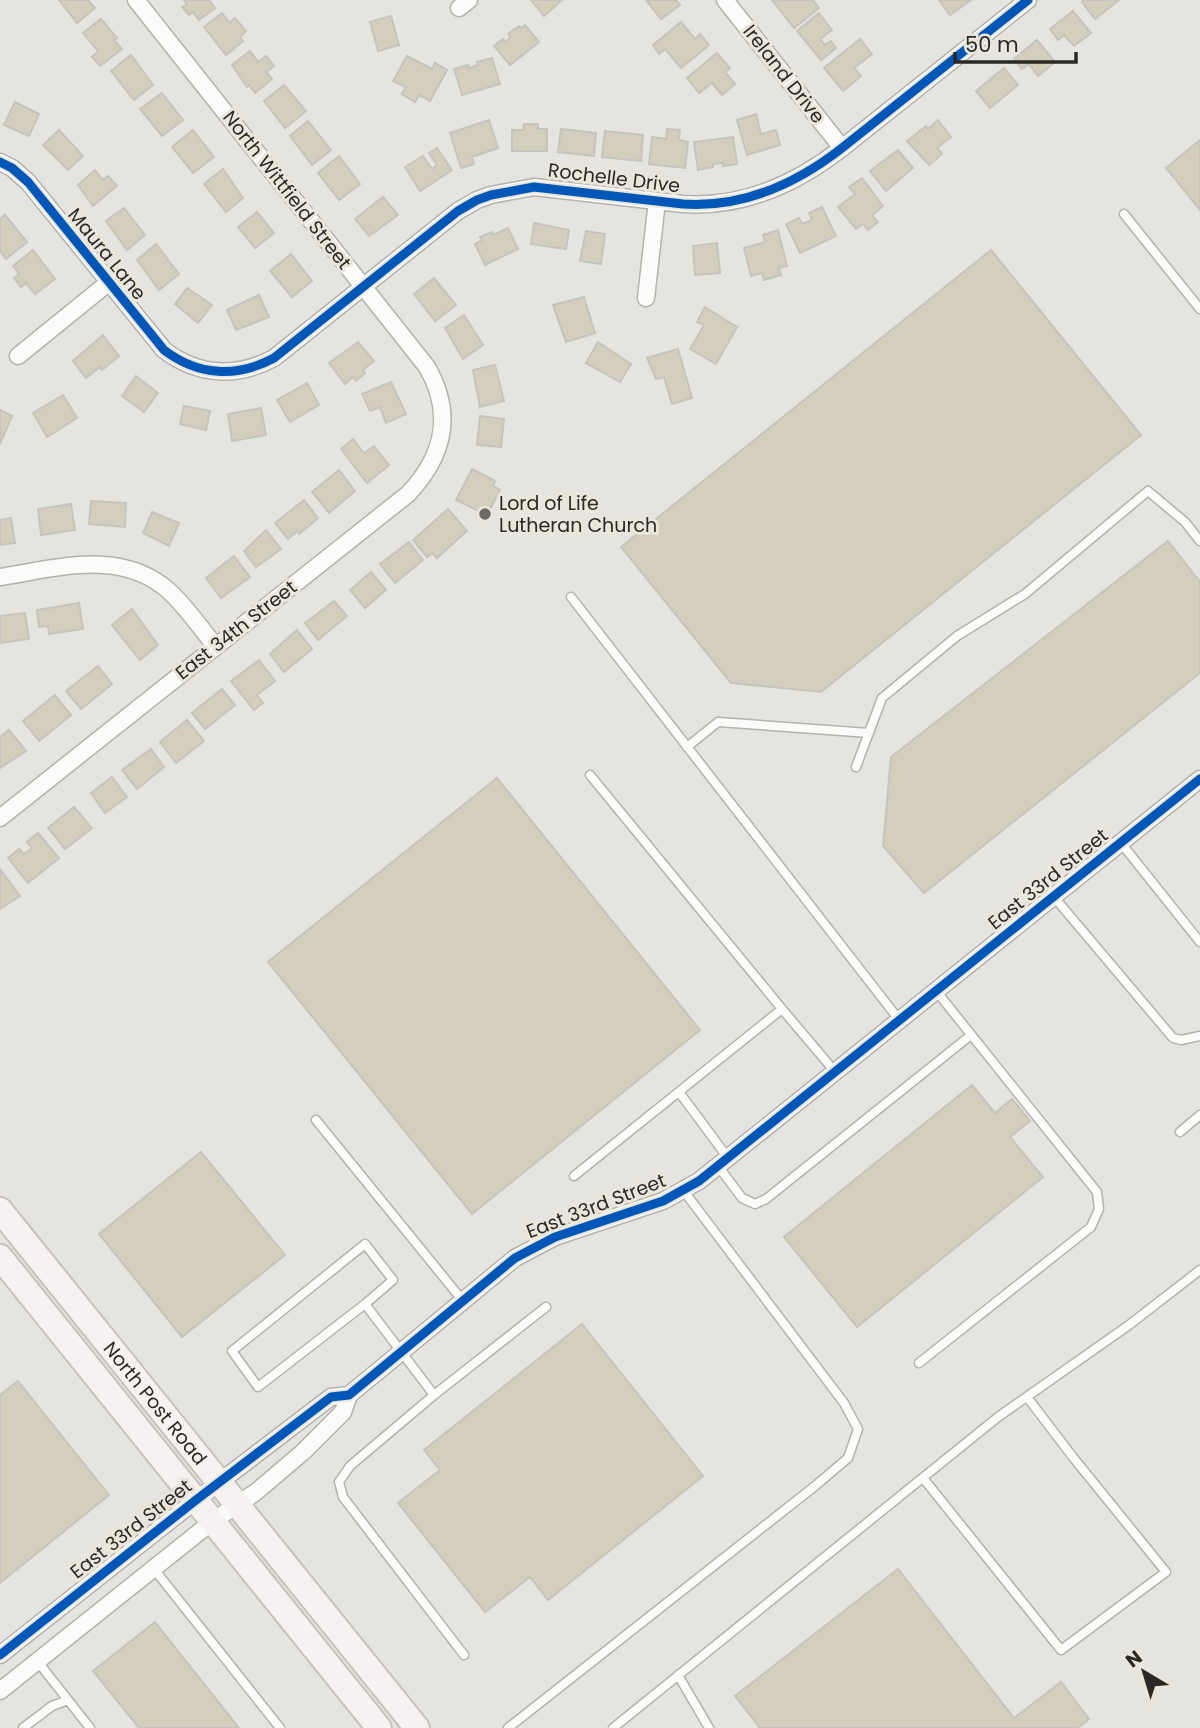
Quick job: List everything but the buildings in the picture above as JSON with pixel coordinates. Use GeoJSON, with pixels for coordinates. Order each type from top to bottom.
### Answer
{"type":"FeatureCollection","features":[{"type":"Feature","properties":{"kind":"main road","name":"North Post Road"},"geometry":{"type":"LineString","coordinates":[[0,1210],[418,1728]]}},
{"type":"Feature","properties":{"kind":"main road","name":"North Post Road"},"geometry":{"type":"LineString","coordinates":[[0,1257],[379,1728]]}},
{"type":"Feature","properties":{"kind":"street","name":"North Wittfield Street"},"geometry":{"type":"LineString","coordinates":[[136,0],[431,373],[439,391],[442,423]]}},
{"type":"Feature","properties":{"kind":"street","name":"Ireland Drive"},"geometry":{"type":"LineString","coordinates":[[725,0],[842,148]]}},
{"type":"Feature","properties":{"kind":"street","name":"Rochelle Drive"},"geometry":{"type":"LineString","coordinates":[[189,366],[224,372],[247,370],[274,358],[458,211],[477,200],[505,191],[534,187],[705,204],[750,198],[792,182],[818,167],[1026,1]]}},
{"type":"Feature","properties":{"kind":"street","name":"Maura Lane"},"geometry":{"type":"LineString","coordinates":[[0,162],[12,168],[27,182],[158,345],[189,366]]}},
{"type":"Feature","properties":{"kind":"street"},"geometry":{"type":"LineString","coordinates":[[646,298],[657,201]]}},
{"type":"Feature","properties":{"kind":"street"},"geometry":{"type":"LineString","coordinates":[[18,356],[108,283]]}},
{"type":"Feature","properties":{"kind":"street","name":"East 34th Street"},"geometry":{"type":"LineString","coordinates":[[0,818],[408,494],[431,466],[437,453],[442,423]]}},
{"type":"Feature","properties":{"kind":"street"},"geometry":{"type":"LineString","coordinates":[[0,577],[90,563],[126,568],[147,576],[165,588],[181,603],[215,646]]}},
{"type":"Feature","properties":{"kind":"street","name":"East 33rd Street"},"geometry":{"type":"LineString","coordinates":[[0,1691],[303,1452],[343,1412],[349,1395],[515,1258],[555,1237],[631,1213],[683,1190],[836,1073],[1200,779]]}},
{"type":"Feature","properties":{"kind":"street","name":"East 33rd Street"},"geometry":{"type":"LineString","coordinates":[[0,1655],[331,1397],[349,1395]]}},
{"type":"Feature","properties":{"kind":"lane"},"geometry":{"type":"LineString","coordinates":[[1124,214],[1200,309]]}},
{"type":"Feature","properties":{"kind":"lane"},"geometry":{"type":"LineString","coordinates":[[856,767],[882,698],[957,636],[1026,594],[1148,491],[1185,522],[1200,541]]}},
{"type":"Feature","properties":{"kind":"lane"},"geometry":{"type":"LineString","coordinates":[[571,597],[900,1021]]}},
{"type":"Feature","properties":{"kind":"lane"},"geometry":{"type":"LineString","coordinates":[[687,747],[718,722],[869,733]]}},
{"type":"Feature","properties":{"kind":"lane"},"geometry":{"type":"LineString","coordinates":[[590,775],[836,1073]]}},
{"type":"Feature","properties":{"kind":"lane"},"geometry":{"type":"LineString","coordinates":[[1121,842],[1200,942]]}},
{"type":"Feature","properties":{"kind":"lane"},"geometry":{"type":"LineString","coordinates":[[1054,897],[1173,1038],[1181,1040],[1199,1037]]}},
{"type":"Feature","properties":{"kind":"lane"},"geometry":{"type":"LineString","coordinates":[[919,1363],[1091,1227],[1099,1209],[1097,1192],[937,992]]}},
{"type":"Feature","properties":{"kind":"lane"},"geometry":{"type":"LineString","coordinates":[[574,1176],[782,1009]]}},
{"type":"Feature","properties":{"kind":"lane"},"geometry":{"type":"LineString","coordinates":[[679,1092],[742,1198],[755,1204],[766,1199],[971,1035]]}},
{"type":"Feature","properties":{"kind":"lane"},"geometry":{"type":"LineString","coordinates":[[1180,1132],[1200,1115]]}},
{"type":"Feature","properties":{"kind":"lane"},"geometry":{"type":"LineString","coordinates":[[316,1120],[463,1301]]}},
{"type":"Feature","properties":{"kind":"lane"},"geometry":{"type":"LineString","coordinates":[[509,1728],[832,1472],[848,1458],[858,1429],[844,1402],[683,1190]]}},
{"type":"Feature","properties":{"kind":"lane"},"geometry":{"type":"LineString","coordinates":[[365,1244],[393,1280],[365,1304],[258,1387],[232,1351],[365,1244]]}},
{"type":"Feature","properties":{"kind":"lane"},"geometry":{"type":"LineString","coordinates":[[613,1728],[923,1478],[1027,1397],[1129,1325],[1200,1270]]}},
{"type":"Feature","properties":{"kind":"lane"},"geometry":{"type":"LineString","coordinates":[[365,1304],[435,1395]]}},
{"type":"Feature","properties":{"kind":"lane"},"geometry":{"type":"LineString","coordinates":[[464,1655],[343,1497],[339,1482],[350,1466],[545,1307]]}},
{"type":"Feature","properties":{"kind":"lane"},"geometry":{"type":"LineString","coordinates":[[923,1478],[1061,1650],[1166,1572],[1027,1397]]}},
{"type":"Feature","properties":{"kind":"lane"},"geometry":{"type":"LineString","coordinates":[[154,1569],[280,1728]]}},
{"type":"Feature","properties":{"kind":"lane"},"geometry":{"type":"LineString","coordinates":[[38,1662],[90,1728]]}},
{"type":"Feature","properties":{"kind":"lane"},"geometry":{"type":"LineString","coordinates":[[678,1675],[709,1728]]}},
{"type":"Feature","properties":{"kind":"lane"},"geometry":{"type":"LineString","coordinates":[[23,1728],[52,1706],[68,1700]]}},
{"type":"Feature","properties":{"kind":"cycle path"},"geometry":{"type":"LineString","coordinates":[[0,162],[28,182],[164,350],[177,359],[204,369],[246,369],[274,358],[458,211],[491,195],[534,187],[683,204],[705,204],[748,198],[787,183],[842,148],[1028,0]]}},
{"type":"Feature","properties":{"kind":"cycle path"},"geometry":{"type":"LineString","coordinates":[[0,1655],[331,1397],[349,1395],[515,1258],[555,1237],[663,1201],[699,1181],[1200,779]]}},
{"type":"Feature","properties":{"kind":"place","name":"Lord of Life Lutheran Church"},"geometry":{"type":"Point","coordinates":[485,514]}}]}
